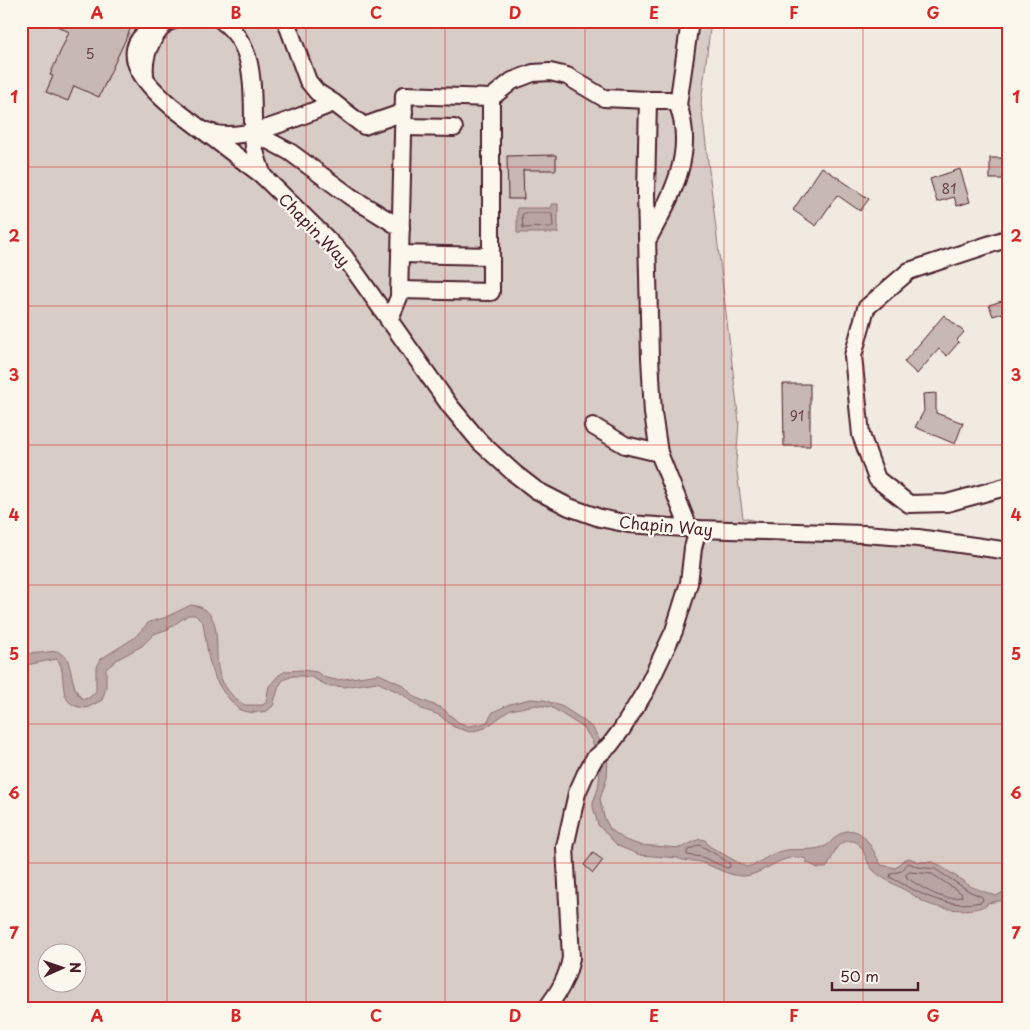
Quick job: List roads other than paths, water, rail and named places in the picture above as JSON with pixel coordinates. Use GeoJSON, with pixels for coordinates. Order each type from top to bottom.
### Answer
{"type":"FeatureCollection","features":[{"type":"Feature","properties":{"kind":"street"},"geometry":{"type":"LineString","coordinates":[[222,21],[230,27],[238,38],[250,67],[254,99],[254,148],[262,176]]}},
{"type":"Feature","properties":{"kind":"street"},"geometry":{"type":"LineString","coordinates":[[286,21],[308,81],[317,92],[364,126],[404,119],[454,128]]}},
{"type":"Feature","properties":{"kind":"street"},"geometry":{"type":"LineString","coordinates":[[648,240],[668,204],[682,162],[685,145],[684,121],[678,105],[690,21]]}},
{"type":"Feature","properties":{"kind":"street","name":"Chapin Way"},"geometry":{"type":"LineString","coordinates":[[169,22],[152,28],[137,43],[134,56],[135,64],[146,80],[158,95],[262,176],[344,256],[450,406],[480,442],[536,490],[568,507],[600,518],[629,524],[694,529],[864,534],[918,538],[1009,551]]}},
{"type":"Feature","properties":{"kind":"street"},"geometry":{"type":"LineString","coordinates":[[389,321],[399,297],[404,95],[491,98],[512,82],[533,73],[550,72],[567,76],[604,98],[669,100],[678,105]]}},
{"type":"Feature","properties":{"kind":"street"},"geometry":{"type":"LineString","coordinates":[[399,290],[491,292],[491,98]]}},
{"type":"Feature","properties":{"kind":"street"},"geometry":{"type":"LineString","coordinates":[[546,1009],[568,974],[571,958],[564,847],[577,793],[594,759],[610,745],[622,730],[646,690],[674,631],[689,584],[694,529],[659,453],[653,413],[646,194],[648,100]]}},
{"type":"Feature","properties":{"kind":"street"},"geometry":{"type":"LineString","coordinates":[[198,127],[220,135],[254,133],[334,103]]}},
{"type":"Feature","properties":{"kind":"street"},"geometry":{"type":"LineString","coordinates":[[254,133],[290,152],[351,197],[401,228]]}},
{"type":"Feature","properties":{"kind":"street"},"geometry":{"type":"LineString","coordinates":[[1009,238],[909,271],[866,308],[854,356],[861,435],[877,479],[909,504],[947,503],[1009,486]]}},
{"type":"Feature","properties":{"kind":"street"},"geometry":{"type":"LineString","coordinates":[[400,254],[491,256]]}},
{"type":"Feature","properties":{"kind":"street"},"geometry":{"type":"LineString","coordinates":[[593,426],[625,445],[659,453]]}},
{"type":"Feature","properties":{"kind":"water"},"geometry":{"type":"Polygon","coordinates":[[[552,204],[558,204],[558,233],[517,233],[517,208],[551,208],[552,204]]]}},
{"type":"Feature","properties":{"kind":"water"},"geometry":{"type":"Polygon","coordinates":[[[191,605],[202,608],[214,621],[220,677],[232,695],[245,705],[263,705],[266,702],[269,686],[279,675],[286,671],[301,670],[317,672],[326,678],[337,680],[379,674],[403,685],[414,697],[442,708],[458,722],[468,726],[487,722],[493,712],[510,704],[530,699],[544,700],[563,707],[593,728],[608,756],[607,778],[600,799],[604,817],[610,829],[625,840],[640,845],[680,848],[700,839],[705,840],[709,846],[746,867],[778,852],[823,847],[838,835],[846,831],[853,831],[859,833],[870,844],[881,865],[896,868],[903,860],[909,858],[919,862],[933,862],[972,887],[996,896],[1009,889],[1009,898],[965,910],[948,909],[933,905],[877,874],[870,867],[861,847],[854,841],[840,844],[826,868],[818,868],[806,862],[806,859],[798,857],[789,858],[749,875],[741,876],[730,874],[697,861],[640,855],[618,846],[598,825],[593,802],[598,789],[601,763],[592,741],[584,728],[551,707],[536,705],[510,710],[485,728],[470,732],[454,727],[439,715],[422,709],[402,694],[377,682],[344,687],[328,686],[311,677],[293,676],[283,680],[279,686],[273,706],[267,711],[255,713],[243,711],[238,709],[224,693],[216,680],[209,660],[203,623],[195,615],[188,615],[168,629],[154,634],[142,646],[118,659],[106,669],[106,688],[102,700],[87,708],[76,706],[69,702],[64,689],[61,665],[57,659],[21,666],[21,655],[57,651],[66,657],[68,661],[75,688],[80,697],[84,699],[89,698],[96,691],[96,669],[101,659],[134,638],[149,622],[164,618],[191,605]]]}}]}
